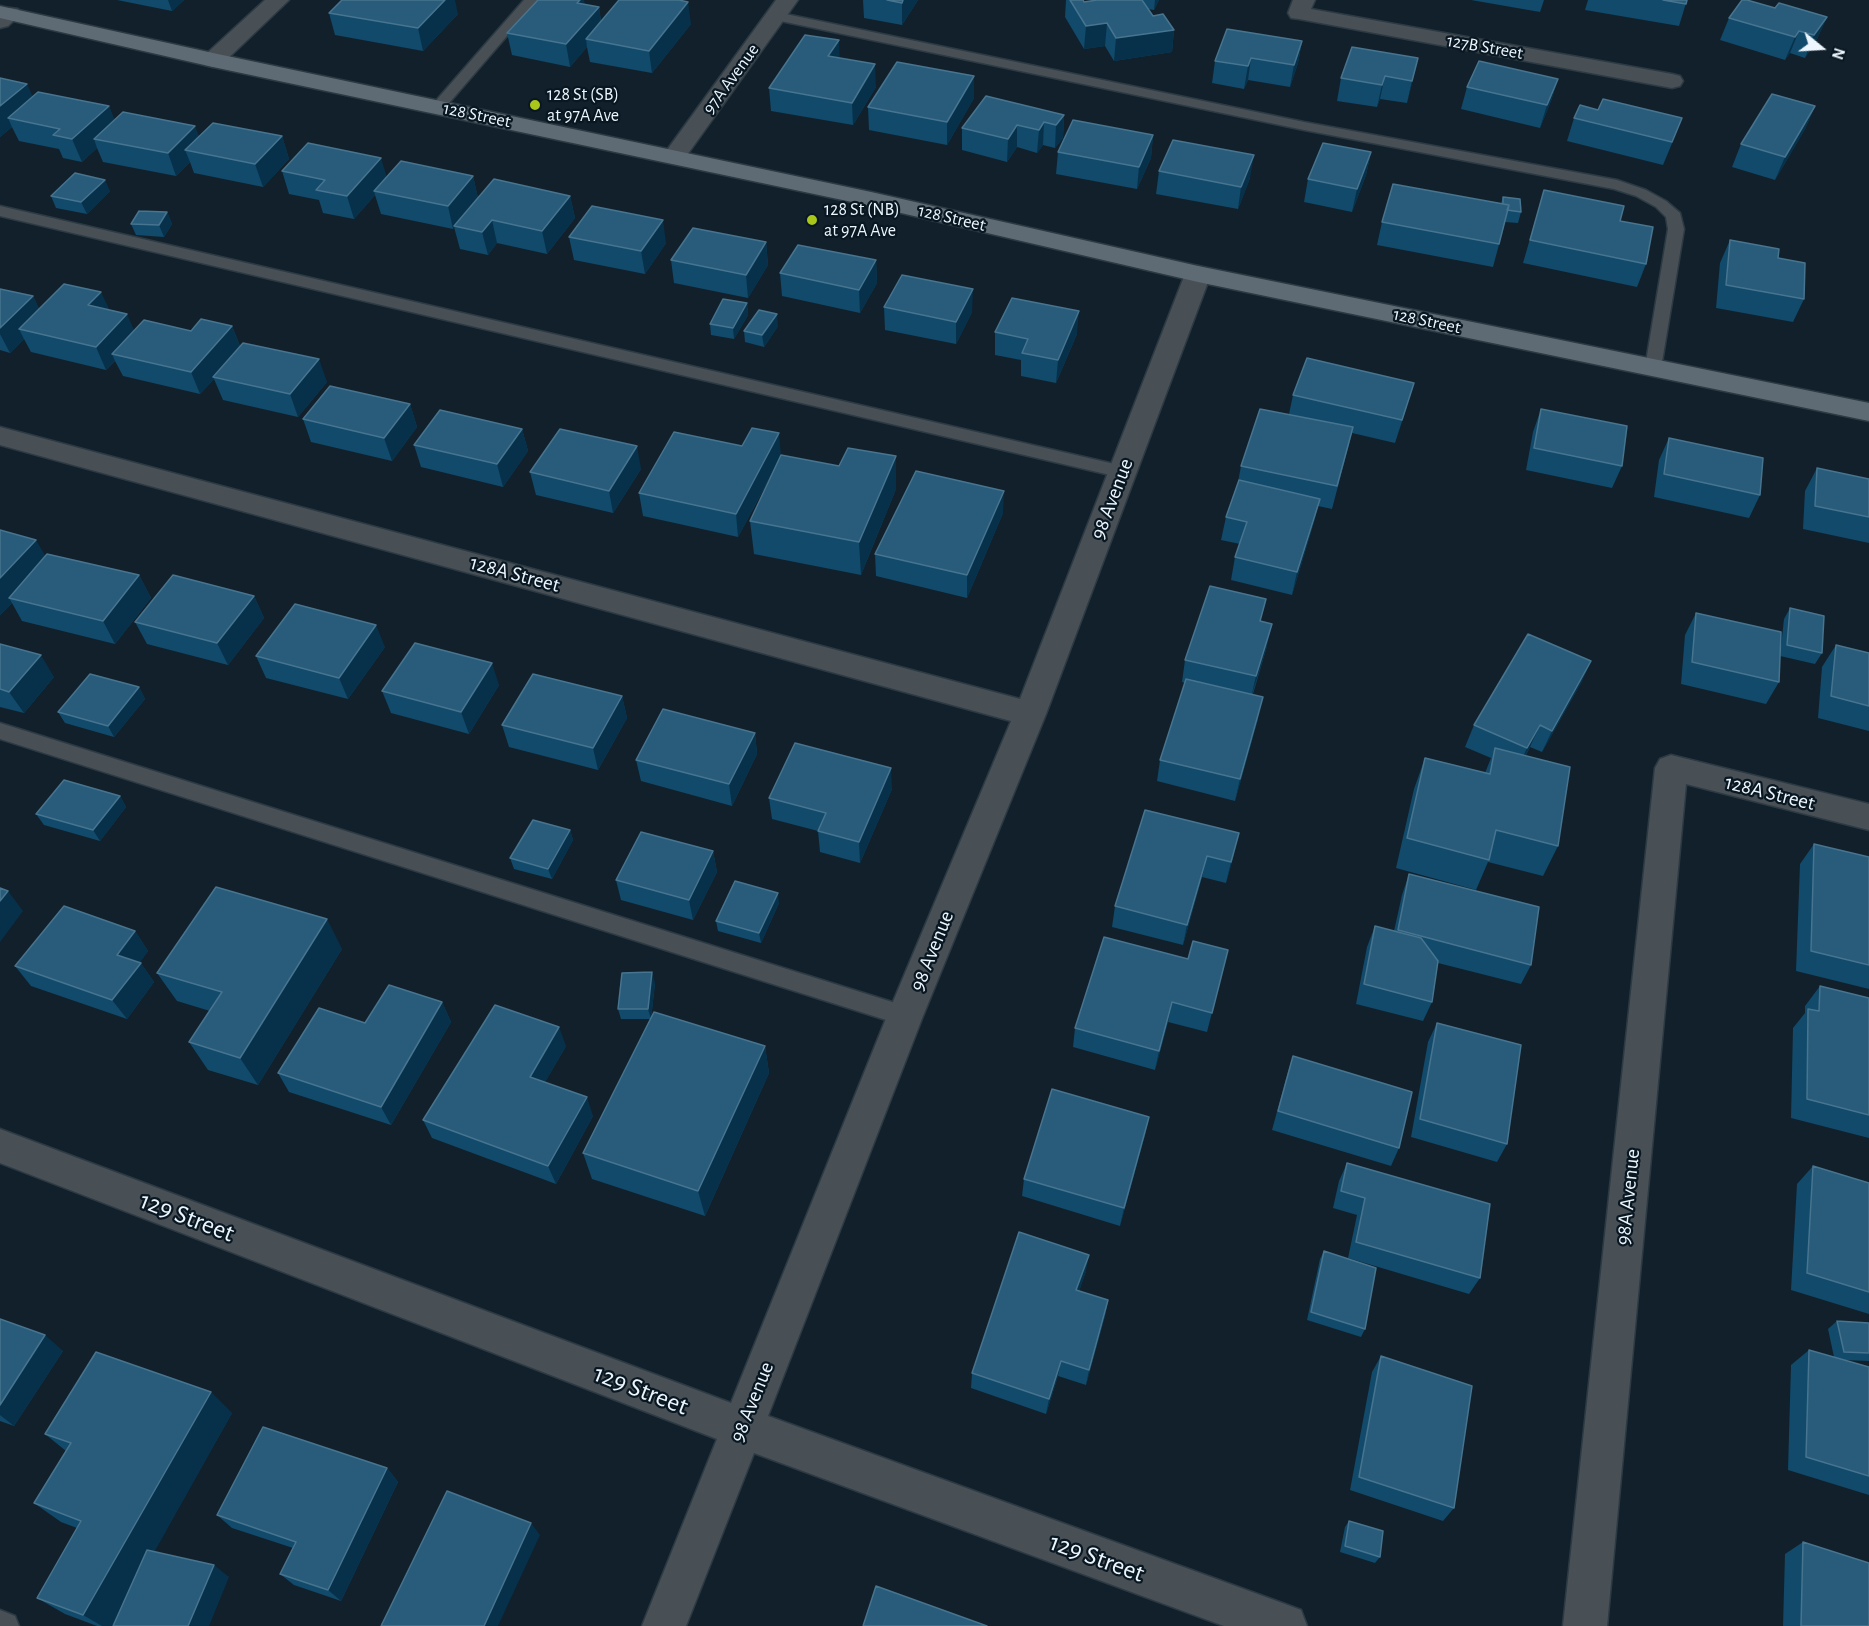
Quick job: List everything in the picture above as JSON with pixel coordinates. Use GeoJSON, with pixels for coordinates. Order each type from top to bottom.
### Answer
{"type":"FeatureCollection","features":[{"type":"Feature","properties":{"kind":"main road","name":"128 Street"},"geometry":{"type":"LineString","coordinates":[[3,16],[871,199],[1198,274],[1869,412]]}},
{"type":"Feature","properties":{"kind":"street"},"geometry":{"type":"LineString","coordinates":[[213,60],[278,0]]}},
{"type":"Feature","properties":{"kind":"street","name":"127B Street"},"geometry":{"type":"LineString","coordinates":[[1302,6],[1672,81]]}},
{"type":"Feature","properties":{"kind":"street","name":"97A Avenue"},"geometry":{"type":"LineString","coordinates":[[674,157],[781,8]]}},
{"type":"Feature","properties":{"kind":"street","name":"98 Avenue"},"geometry":{"type":"LineString","coordinates":[[664,1626],[905,1016],[1030,714],[1198,274]]}},
{"type":"Feature","properties":{"kind":"street","name":"128A Street"},"geometry":{"type":"LineString","coordinates":[[0,436],[1030,714]]}},
{"type":"Feature","properties":{"kind":"street","name":"128A Street"},"geometry":{"type":"LineString","coordinates":[[1671,768],[1869,817]]}},
{"type":"Feature","properties":{"kind":"street","name":"98A Avenue"},"geometry":{"type":"LineString","coordinates":[[1585,1626],[1671,768]]}},
{"type":"Feature","properties":{"kind":"street","name":"129 Street"},"geometry":{"type":"LineString","coordinates":[[0,1146],[742,1427],[1285,1626]]}},
{"type":"Feature","properties":{"kind":"lane"},"geometry":{"type":"LineString","coordinates":[[438,107],[531,0]]}},
{"type":"Feature","properties":{"kind":"lane"},"geometry":{"type":"LineString","coordinates":[[781,8],[1304,126],[1617,185],[1641,193],[1662,204],[1674,216],[1677,230],[1653,368]]}},
{"type":"Feature","properties":{"kind":"lane"},"geometry":{"type":"LineString","coordinates":[[0,211],[1123,472]]}},
{"type":"Feature","properties":{"kind":"lane"},"geometry":{"type":"LineString","coordinates":[[0,731],[905,1016]]}},
{"type":"Feature","properties":{"kind":"lane"},"geometry":{"type":"LineString","coordinates":[[0,1624],[5,1626]]}},
{"type":"Feature","properties":{"kind":"building"},"geometry":{"type":"Polygon","coordinates":[[[342,0],[445,0],[418,28],[329,13],[342,0]]]}},
{"type":"Feature","properties":{"kind":"building"},"geometry":{"type":"Polygon","coordinates":[[[538,0],[580,0],[577,3],[599,7],[566,44],[507,33],[538,0]]]}},
{"type":"Feature","properties":{"kind":"building"},"geometry":{"type":"Polygon","coordinates":[[[619,0],[688,2],[649,51],[586,39],[619,0]]]}},
{"type":"Feature","properties":{"kind":"building"},"geometry":{"type":"Polygon","coordinates":[[[887,0],[903,0],[902,3],[887,0]]]}},
{"type":"Feature","properties":{"kind":"building"},"geometry":{"type":"Polygon","coordinates":[[[1070,0],[1083,0],[1084,2],[1142,0],[1153,16],[1163,14],[1174,30],[1116,38],[1107,23],[1086,26],[1070,0]]]}},
{"type":"Feature","properties":{"kind":"building"},"geometry":{"type":"Polygon","coordinates":[[[1663,0],[1687,0],[1686,4],[1663,0]]]}},
{"type":"Feature","properties":{"kind":"building"},"geometry":{"type":"Polygon","coordinates":[[[1742,0],[1775,8],[1779,3],[1827,17],[1814,35],[1799,31],[1795,37],[1729,18],[1742,0]]]}},
{"type":"Feature","properties":{"kind":"building"},"geometry":{"type":"Polygon","coordinates":[[[1227,29],[1302,41],[1294,65],[1251,58],[1248,66],[1215,61],[1227,29]]]}},
{"type":"Feature","properties":{"kind":"building"},"geometry":{"type":"Polygon","coordinates":[[[805,35],[839,40],[828,56],[875,64],[852,103],[769,88],[805,35]]]}},
{"type":"Feature","properties":{"kind":"building"},"geometry":{"type":"Polygon","coordinates":[[[1352,47],[1418,58],[1412,81],[1385,76],[1382,85],[1341,78],[1352,47]]]}},
{"type":"Feature","properties":{"kind":"building"},"geometry":{"type":"Polygon","coordinates":[[[1479,61],[1558,79],[1547,105],[1467,87],[1479,61]]]}},
{"type":"Feature","properties":{"kind":"building"},"geometry":{"type":"Polygon","coordinates":[[[897,62],[974,76],[947,122],[868,107],[897,62]]]}},
{"type":"Feature","properties":{"kind":"building"},"geometry":{"type":"Polygon","coordinates":[[[0,78],[27,84],[0,106],[0,78]]]}},
{"type":"Feature","properties":{"kind":"building"},"geometry":{"type":"Polygon","coordinates":[[[38,92],[109,106],[72,139],[53,135],[60,129],[8,118],[38,92]]]}},
{"type":"Feature","properties":{"kind":"building"},"geometry":{"type":"Polygon","coordinates":[[[1772,94],[1815,106],[1785,157],[1741,144],[1772,94]]]}},
{"type":"Feature","properties":{"kind":"building"},"geometry":{"type":"Polygon","coordinates":[[[986,96],[1064,115],[1056,125],[1044,122],[1039,130],[1017,125],[1008,139],[962,128],[986,96]]]}},
{"type":"Feature","properties":{"kind":"building"},"geometry":{"type":"Polygon","coordinates":[[[1603,99],[1682,118],[1672,142],[1574,118],[1580,105],[1598,110],[1603,99]]]}},
{"type":"Feature","properties":{"kind":"building"},"geometry":{"type":"Polygon","coordinates":[[[123,112],[195,126],[168,153],[94,139],[123,112]]]}},
{"type":"Feature","properties":{"kind":"building"},"geometry":{"type":"Polygon","coordinates":[[[1073,120],[1153,135],[1139,167],[1058,152],[1073,120]]]}},
{"type":"Feature","properties":{"kind":"building"},"geometry":{"type":"Polygon","coordinates":[[[213,123],[282,136],[255,164],[185,150],[213,123]]]}},
{"type":"Feature","properties":{"kind":"building"},"geometry":{"type":"Polygon","coordinates":[[[1173,140],[1254,155],[1241,187],[1159,171],[1173,140]]]}},
{"type":"Feature","properties":{"kind":"building"},"geometry":{"type":"Polygon","coordinates":[[[308,143],[381,158],[347,196],[316,190],[325,180],[282,171],[308,143]]]}},
{"type":"Feature","properties":{"kind":"building"},"geometry":{"type":"Polygon","coordinates":[[[1323,143],[1371,152],[1357,189],[1308,179],[1323,143]]]}},
{"type":"Feature","properties":{"kind":"building"},"geometry":{"type":"Polygon","coordinates":[[[401,161],[473,176],[448,206],[374,191],[401,161]]]}},
{"type":"Feature","properties":{"kind":"building"},"geometry":{"type":"Polygon","coordinates":[[[75,173],[105,180],[81,202],[51,196],[75,173]]]}},
{"type":"Feature","properties":{"kind":"building"},"geometry":{"type":"Polygon","coordinates":[[[494,179],[570,196],[542,231],[492,220],[482,232],[454,226],[494,179]]]}},
{"type":"Feature","properties":{"kind":"building"},"geometry":{"type":"Polygon","coordinates":[[[1393,184],[1509,205],[1499,244],[1382,222],[1393,184]]]}},
{"type":"Feature","properties":{"kind":"building"},"geometry":{"type":"Polygon","coordinates":[[[1544,190],[1624,206],[1620,221],[1653,227],[1646,264],[1530,240],[1544,190]]]}},
{"type":"Feature","properties":{"kind":"building"},"geometry":{"type":"Polygon","coordinates":[[[1503,197],[1520,199],[1521,212],[1507,210],[1509,205],[1503,204],[1503,197]]]}},
{"type":"Feature","properties":{"kind":"building"},"geometry":{"type":"Polygon","coordinates":[[[592,206],[663,220],[641,251],[569,237],[592,206]]]}},
{"type":"Feature","properties":{"kind":"building"},"geometry":{"type":"Polygon","coordinates":[[[139,211],[167,212],[159,225],[131,224],[139,211]]]}},
{"type":"Feature","properties":{"kind":"building"},"geometry":{"type":"Polygon","coordinates":[[[693,228],[766,242],[746,275],[671,260],[693,228]]]}},
{"type":"Feature","properties":{"kind":"building"},"geometry":{"type":"Polygon","coordinates":[[[1730,240],[1779,249],[1778,258],[1805,263],[1804,299],[1726,285],[1730,240]]]}},
{"type":"Feature","properties":{"kind":"building"},"geometry":{"type":"Polygon","coordinates":[[[798,245],[876,260],[859,290],[780,273],[798,245]]]}},
{"type":"Feature","properties":{"kind":"building"},"geometry":{"type":"Polygon","coordinates":[[[902,275],[973,289],[956,322],[884,307],[902,275]]]}},
{"type":"Feature","properties":{"kind":"building"},"geometry":{"type":"Polygon","coordinates":[[[64,284],[101,292],[88,305],[127,314],[96,347],[19,329],[64,284]]]}},
{"type":"Feature","properties":{"kind":"building"},"geometry":{"type":"Polygon","coordinates":[[[0,289],[33,296],[0,328],[0,289]]]}},
{"type":"Feature","properties":{"kind":"building"},"geometry":{"type":"Polygon","coordinates":[[[1012,298],[1079,311],[1058,360],[1022,353],[1028,339],[995,332],[1012,298]]]}},
{"type":"Feature","properties":{"kind":"building"},"geometry":{"type":"Polygon","coordinates":[[[723,299],[747,303],[733,328],[710,324],[723,299]]]}},
{"type":"Feature","properties":{"kind":"building"},"geometry":{"type":"Polygon","coordinates":[[[759,310],[777,314],[762,335],[744,331],[759,310]]]}},
{"type":"Feature","properties":{"kind":"building"},"geometry":{"type":"Polygon","coordinates":[[[201,319],[232,326],[191,372],[112,354],[144,320],[191,331],[201,319]]]}},
{"type":"Feature","properties":{"kind":"building"},"geometry":{"type":"Polygon","coordinates":[[[243,343],[319,359],[290,394],[213,377],[243,343]]]}},
{"type":"Feature","properties":{"kind":"building"},"geometry":{"type":"Polygon","coordinates":[[[1307,358],[1414,383],[1402,420],[1293,395],[1307,358]]]}},
{"type":"Feature","properties":{"kind":"building"},"geometry":{"type":"Polygon","coordinates":[[[330,386],[410,404],[384,438],[303,419],[330,386]]]}},
{"type":"Feature","properties":{"kind":"building"},"geometry":{"type":"Polygon","coordinates":[[[1260,409],[1353,427],[1337,486],[1241,466],[1260,409]]]}},
{"type":"Feature","properties":{"kind":"building"},"geometry":{"type":"Polygon","coordinates":[[[1541,409],[1627,426],[1622,466],[1534,448],[1541,409]]]}},
{"type":"Feature","properties":{"kind":"building"},"geometry":{"type":"Polygon","coordinates":[[[440,410],[522,429],[497,464],[414,445],[440,410]]]}},
{"type":"Feature","properties":{"kind":"building"},"geometry":{"type":"Polygon","coordinates":[[[752,428],[779,433],[736,514],[639,493],[674,432],[742,446],[752,428]]]}},
{"type":"Feature","properties":{"kind":"building"},"geometry":{"type":"Polygon","coordinates":[[[560,429],[637,446],[609,491],[530,472],[560,429]]]}},
{"type":"Feature","properties":{"kind":"building"},"geometry":{"type":"Polygon","coordinates":[[[1669,438],[1763,458],[1760,495],[1664,474],[1669,438]]]}},
{"type":"Feature","properties":{"kind":"building"},"geometry":{"type":"Polygon","coordinates":[[[848,448],[896,456],[859,542],[750,521],[781,455],[839,466],[848,448]]]}},
{"type":"Feature","properties":{"kind":"building"},"geometry":{"type":"Polygon","coordinates":[[[1817,468],[1869,479],[1869,517],[1815,506],[1817,468]]]}},
{"type":"Feature","properties":{"kind":"building"},"geometry":{"type":"Polygon","coordinates":[[[916,471],[1004,491],[967,575],[875,554],[916,471]]]}},
{"type":"Feature","properties":{"kind":"building"},"geometry":{"type":"Polygon","coordinates":[[[1239,480],[1320,499],[1297,572],[1235,557],[1247,522],[1226,517],[1239,480]]]}},
{"type":"Feature","properties":{"kind":"building"},"geometry":{"type":"Polygon","coordinates":[[[0,530],[36,540],[0,578],[0,530]]]}},
{"type":"Feature","properties":{"kind":"building"},"geometry":{"type":"Polygon","coordinates":[[[47,554],[139,575],[103,621],[9,598],[47,554]]]}},
{"type":"Feature","properties":{"kind":"building"},"geometry":{"type":"Polygon","coordinates":[[[173,575],[254,596],[217,643],[135,622],[173,575]]]}},
{"type":"Feature","properties":{"kind":"building"},"geometry":{"type":"Polygon","coordinates":[[[1210,586],[1266,599],[1260,621],[1272,624],[1256,676],[1185,660],[1210,586]]]}},
{"type":"Feature","properties":{"kind":"building"},"geometry":{"type":"Polygon","coordinates":[[[295,604],[376,625],[339,678],[256,656],[295,604]]]}},
{"type":"Feature","properties":{"kind":"building"},"geometry":{"type":"Polygon","coordinates":[[[1790,608],[1824,616],[1822,653],[1787,645],[1790,608]]]}},
{"type":"Feature","properties":{"kind":"building"},"geometry":{"type":"Polygon","coordinates":[[[1696,613],[1781,632],[1779,682],[1692,662],[1696,613]]]}},
{"type":"Feature","properties":{"kind":"building"},"geometry":{"type":"Polygon","coordinates":[[[1528,634],[1591,661],[1552,731],[1540,725],[1527,748],[1474,725],[1528,634]]]}},
{"type":"Feature","properties":{"kind":"building"},"geometry":{"type":"Polygon","coordinates":[[[415,643],[492,663],[461,712],[382,691],[415,643]]]}},
{"type":"Feature","properties":{"kind":"building"},"geometry":{"type":"Polygon","coordinates":[[[0,644],[41,655],[9,692],[0,689],[0,644]]]}},
{"type":"Feature","properties":{"kind":"building"},"geometry":{"type":"Polygon","coordinates":[[[1836,645],[1869,653],[1869,706],[1831,696],[1836,645]]]}},
{"type":"Feature","properties":{"kind":"building"},"geometry":{"type":"Polygon","coordinates":[[[90,674],[139,687],[108,726],[58,712],[90,674]]]}},
{"type":"Feature","properties":{"kind":"building"},"geometry":{"type":"Polygon","coordinates":[[[533,674],[622,696],[593,748],[502,725],[533,674]]]}},
{"type":"Feature","properties":{"kind":"building"},"geometry":{"type":"Polygon","coordinates":[[[1186,679],[1263,697],[1240,779],[1160,760],[1186,679]]]}},
{"type":"Feature","properties":{"kind":"building"},"geometry":{"type":"Polygon","coordinates":[[[663,709],[755,733],[729,784],[636,760],[663,709]]]}},
{"type":"Feature","properties":{"kind":"building"},"geometry":{"type":"Polygon","coordinates":[[[795,743],[891,768],[859,842],[818,831],[826,813],[769,798],[795,743]]]}},
{"type":"Feature","properties":{"kind":"building"},"geometry":{"type":"Polygon","coordinates":[[[1495,748],[1570,767],[1558,846],[1496,830],[1489,860],[1407,838],[1425,758],[1490,774],[1495,748]]]}},
{"type":"Feature","properties":{"kind":"building"},"geometry":{"type":"Polygon","coordinates":[[[64,780],[120,796],[93,830],[36,814],[64,780]]]}},
{"type":"Feature","properties":{"kind":"building"},"geometry":{"type":"Polygon","coordinates":[[[1145,810],[1239,833],[1231,862],[1207,856],[1187,925],[1115,906],[1145,810]]]}},
{"type":"Feature","properties":{"kind":"building"},"geometry":{"type":"Polygon","coordinates":[[[533,820],[570,830],[548,869],[510,858],[533,820]]]}},
{"type":"Feature","properties":{"kind":"building"},"geometry":{"type":"Polygon","coordinates":[[[641,832],[713,851],[689,900],[616,880],[641,832]]]}},
{"type":"Feature","properties":{"kind":"building"},"geometry":{"type":"Polygon","coordinates":[[[1814,844],[1869,857],[1869,965],[1811,951],[1814,844]]]}},
{"type":"Feature","properties":{"kind":"building"},"geometry":{"type":"Polygon","coordinates":[[[1409,874],[1539,907],[1531,965],[1398,930],[1409,874]]]}},
{"type":"Feature","properties":{"kind":"building"},"geometry":{"type":"Polygon","coordinates":[[[735,881],[778,893],[759,933],[716,921],[735,881]]]}},
{"type":"Feature","properties":{"kind":"building"},"geometry":{"type":"Polygon","coordinates":[[[216,887],[327,919],[240,1058],[189,1042],[222,992],[157,973],[216,887]]]}},
{"type":"Feature","properties":{"kind":"building"},"geometry":{"type":"Polygon","coordinates":[[[0,888],[8,891],[0,901],[0,888]]]}},
{"type":"Feature","properties":{"kind":"building"},"geometry":{"type":"Polygon","coordinates":[[[64,906],[135,931],[117,955],[141,963],[112,1000],[15,966],[64,906]]]}},
{"type":"Feature","properties":{"kind":"building"},"geometry":{"type":"Polygon","coordinates":[[[1375,926],[1421,938],[1438,961],[1432,1002],[1364,984],[1375,926]]]}},
{"type":"Feature","properties":{"kind":"building"},"geometry":{"type":"Polygon","coordinates":[[[1104,937],[1188,959],[1193,941],[1228,950],[1212,1013],[1172,1002],[1159,1051],[1075,1028],[1104,937]]]}},
{"type":"Feature","properties":{"kind":"building"},"geometry":{"type":"Polygon","coordinates":[[[652,972],[648,1009],[618,1009],[622,973],[652,972]]]}},
{"type":"Feature","properties":{"kind":"building"},"geometry":{"type":"Polygon","coordinates":[[[389,985],[442,1002],[381,1107],[278,1073],[319,1008],[365,1023],[389,985]]]}},
{"type":"Feature","properties":{"kind":"building"},"geometry":{"type":"Polygon","coordinates":[[[1820,986],[1869,998],[1869,1115],[1807,1099],[1808,1009],[1819,1011],[1820,986]]]}},
{"type":"Feature","properties":{"kind":"building"},"geometry":{"type":"Polygon","coordinates":[[[495,1005],[559,1027],[530,1077],[587,1097],[548,1166],[423,1120],[495,1005]]]}},
{"type":"Feature","properties":{"kind":"building"},"geometry":{"type":"Polygon","coordinates":[[[654,1012],[765,1046],[698,1191],[583,1153],[654,1012]]]}},
{"type":"Feature","properties":{"kind":"building"},"geometry":{"type":"Polygon","coordinates":[[[1437,1023],[1521,1045],[1507,1144],[1420,1119],[1437,1023]]]}},
{"type":"Feature","properties":{"kind":"building"},"geometry":{"type":"Polygon","coordinates":[[[1293,1056],[1412,1092],[1399,1148],[1278,1111],[1293,1056]]]}},
{"type":"Feature","properties":{"kind":"building"},"geometry":{"type":"Polygon","coordinates":[[[1052,1089],[1149,1117],[1124,1208],[1024,1179],[1052,1089]]]}},
{"type":"Feature","properties":{"kind":"building"},"geometry":{"type":"Polygon","coordinates":[[[1347,1163],[1490,1204],[1480,1278],[1356,1242],[1365,1198],[1341,1191],[1347,1163]]]}},
{"type":"Feature","properties":{"kind":"building"},"geometry":{"type":"Polygon","coordinates":[[[1813,1166],[1869,1183],[1869,1292],[1807,1273],[1813,1166]]]}},
{"type":"Feature","properties":{"kind":"building"},"geometry":{"type":"Polygon","coordinates":[[[1019,1232],[1089,1255],[1076,1290],[1108,1300],[1089,1370],[1061,1361],[1049,1399],[972,1373],[1019,1232]]]}},
{"type":"Feature","properties":{"kind":"building"},"geometry":{"type":"Polygon","coordinates":[[[1324,1251],[1376,1268],[1365,1329],[1311,1312],[1324,1251]]]}},
{"type":"Feature","properties":{"kind":"building"},"geometry":{"type":"Polygon","coordinates":[[[0,1319],[45,1335],[0,1405],[0,1319]]]}},
{"type":"Feature","properties":{"kind":"building"},"geometry":{"type":"Polygon","coordinates":[[[1837,1321],[1869,1323],[1869,1353],[1844,1352],[1837,1321]]]}},
{"type":"Feature","properties":{"kind":"building"},"geometry":{"type":"Polygon","coordinates":[[[1809,1350],[1869,1367],[1869,1476],[1806,1457],[1809,1350]]]}},
{"type":"Feature","properties":{"kind":"building"},"geometry":{"type":"Polygon","coordinates":[[[96,1352],[211,1392],[83,1615],[37,1598],[81,1521],[34,1503],[71,1443],[45,1434],[96,1352]]]}},
{"type":"Feature","properties":{"kind":"building"},"geometry":{"type":"Polygon","coordinates":[[[1381,1356],[1472,1386],[1454,1508],[1359,1477],[1381,1356]]]}},
{"type":"Feature","properties":{"kind":"building"},"geometry":{"type":"Polygon","coordinates":[[[263,1427],[387,1468],[328,1590],[280,1574],[296,1542],[217,1515],[263,1427]]]}},
{"type":"Feature","properties":{"kind":"building"},"geometry":{"type":"Polygon","coordinates":[[[447,1491],[531,1523],[484,1626],[381,1626],[447,1491]]]}},
{"type":"Feature","properties":{"kind":"building"},"geometry":{"type":"Polygon","coordinates":[[[1349,1521],[1383,1531],[1380,1557],[1345,1546],[1349,1521]]]}},
{"type":"Feature","properties":{"kind":"building"},"geometry":{"type":"Polygon","coordinates":[[[1803,1542],[1869,1563],[1869,1626],[1801,1626],[1803,1542]]]}},
{"type":"Feature","properties":{"kind":"building"},"geometry":{"type":"Polygon","coordinates":[[[147,1550],[214,1565],[188,1626],[113,1626],[147,1550]]]}},
{"type":"Feature","properties":{"kind":"building"},"geometry":{"type":"Polygon","coordinates":[[[876,1586],[987,1626],[863,1626],[876,1586]]]}},
{"type":"Feature","properties":{"kind":"place","name":"128 St (SB) at 97A Ave"},"geometry":{"type":"Point","coordinates":[535,105]}},
{"type":"Feature","properties":{"kind":"place","name":"128 St (NB) at 97A Ave"},"geometry":{"type":"Point","coordinates":[812,220]}}]}
